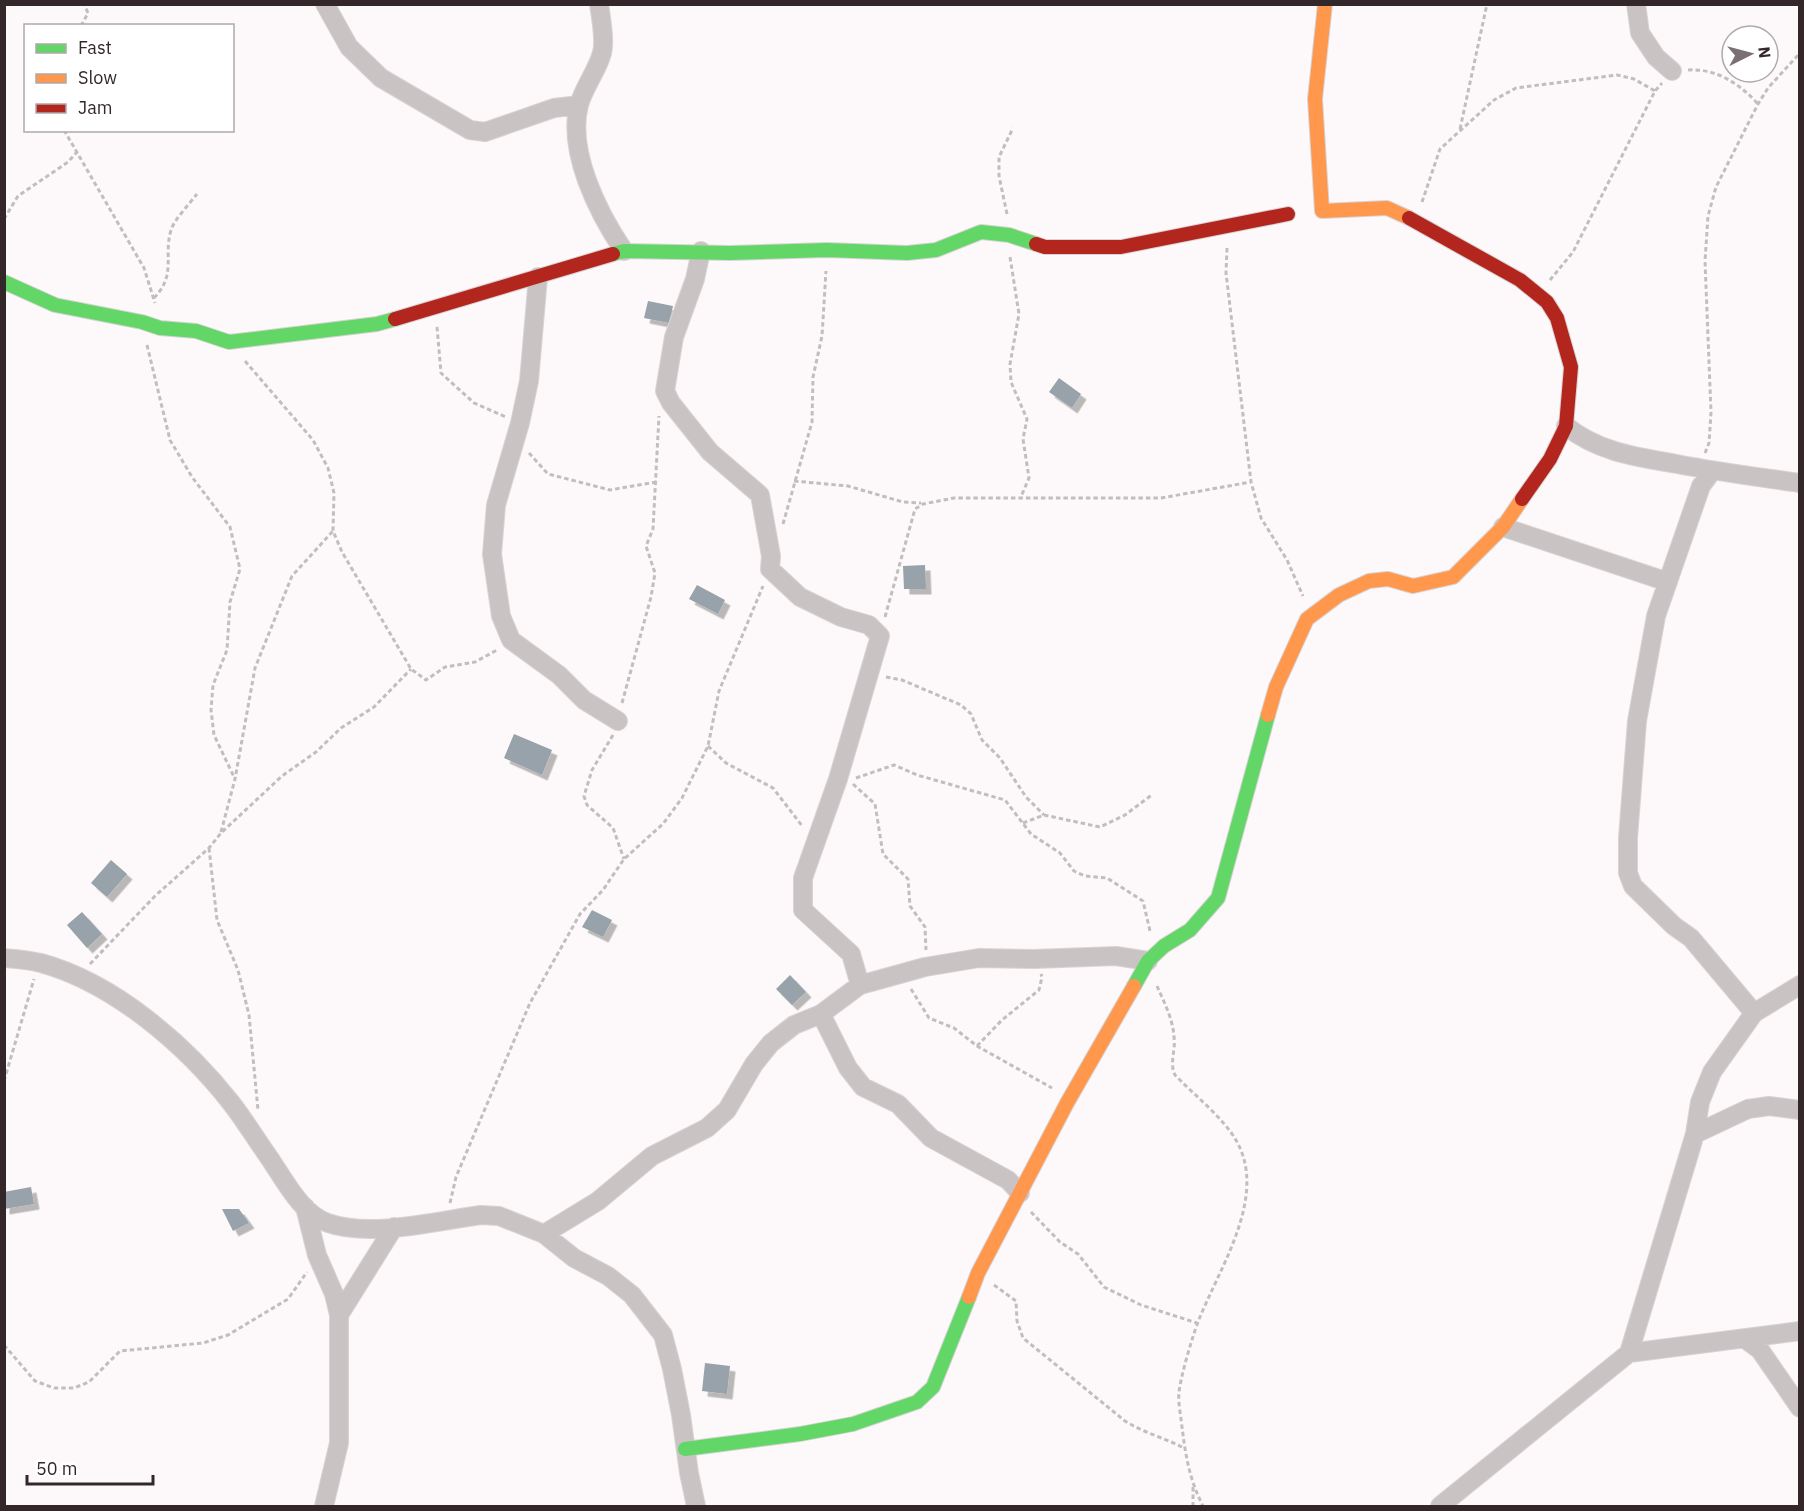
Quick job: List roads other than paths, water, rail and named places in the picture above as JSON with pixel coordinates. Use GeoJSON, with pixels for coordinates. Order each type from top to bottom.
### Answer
{"type":"FeatureCollection","features":[{"type":"Feature","properties":{"kind":"street"},"geometry":{"type":"LineString","coordinates":[[325,4],[349,47],[381,78],[470,130],[485,132],[554,108],[579,105]]}},
{"type":"Feature","properties":{"kind":"street"},"geometry":{"type":"LineString","coordinates":[[599,4],[604,47],[579,105],[576,133],[581,166],[611,232],[624,250]]}},
{"type":"Feature","properties":{"kind":"street"},"geometry":{"type":"LineString","coordinates":[[685,1449],[800,1434],[853,1424],[917,1402],[933,1388],[978,1273],[1067,1104],[1148,961],[1164,946],[1190,930],[1218,898],[1276,687],[1307,619],[1339,595],[1369,581],[1388,579],[1413,586],[1453,577],[1503,526],[1550,459],[1566,426],[1571,367],[1557,318],[1547,302],[1520,280],[1419,222],[1387,208],[1322,211],[1315,99],[1325,4]]}},
{"type":"Feature","properties":{"kind":"street"},"geometry":{"type":"LineString","coordinates":[[1636,4],[1640,33],[1656,57],[1672,72]]}},
{"type":"Feature","properties":{"kind":"street"},"geometry":{"type":"LineString","coordinates":[[4,282],[55,305],[142,322],[160,328],[196,331],[229,342],[377,324],[624,250],[730,253],[827,250],[907,253],[936,250],[981,232],[1009,235],[1045,247],[1122,247],[1288,213]]}},
{"type":"Feature","properties":{"kind":"street"},"geometry":{"type":"LineString","coordinates":[[701,251],[695,279],[674,337],[665,391],[671,403],[710,452],[760,495],[771,563],[800,597],[841,617],[869,625],[880,636],[816,846],[803,878],[803,910],[851,954],[860,985]]}},
{"type":"Feature","properties":{"kind":"street"},"geometry":{"type":"LineString","coordinates":[[538,277],[529,381],[496,505],[492,554],[501,616],[511,640],[559,675],[584,700],[618,721]]}},
{"type":"Feature","properties":{"kind":"street"},"geometry":{"type":"LineString","coordinates":[[1566,426],[1582,439],[1624,454],[1705,470],[1800,483]]}},
{"type":"Feature","properties":{"kind":"street"},"geometry":{"type":"LineString","coordinates":[[1705,470],[1656,616],[1637,721],[1628,838],[1628,873],[1633,886],[1674,926],[1691,938],[1755,1013]]}},
{"type":"Feature","properties":{"kind":"street"},"geometry":{"type":"LineString","coordinates":[[1503,526],[1668,582]]}},
{"type":"Feature","properties":{"kind":"street"},"geometry":{"type":"LineString","coordinates":[[544,1234],[598,1201],[652,1155],[706,1128],[727,1110],[754,1064],[771,1043],[794,1025],[821,1014],[860,985],[925,967],[979,958],[1034,959],[1116,956],[1148,961]]}},
{"type":"Feature","properties":{"kind":"street"},"geometry":{"type":"LineString","coordinates":[[4,958],[39,962],[78,976],[161,1029],[198,1064],[233,1105],[305,1207],[324,1222],[362,1230],[481,1215],[499,1216],[544,1234],[574,1257],[608,1276],[632,1295],[663,1335],[681,1414],[696,1506]]}},
{"type":"Feature","properties":{"kind":"street"},"geometry":{"type":"LineString","coordinates":[[1629,1353],[1695,1134],[1700,1102],[1712,1072],[1755,1013],[1800,985]]}},
{"type":"Feature","properties":{"kind":"street"},"geometry":{"type":"LineString","coordinates":[[821,1014],[848,1068],[863,1087],[898,1104],[931,1138],[1008,1180],[1018,1196]]}},
{"type":"Feature","properties":{"kind":"street"},"geometry":{"type":"LineString","coordinates":[[1695,1134],[1748,1109],[1769,1106],[1800,1110]]}},
{"type":"Feature","properties":{"kind":"street"},"geometry":{"type":"LineString","coordinates":[[305,1207],[317,1255],[334,1294],[339,1315],[339,1443],[324,1506]]}},
{"type":"Feature","properties":{"kind":"street"},"geometry":{"type":"LineString","coordinates":[[339,1315],[394,1227]]}},
{"type":"Feature","properties":{"kind":"street"},"geometry":{"type":"LineString","coordinates":[[1440,1506],[1629,1353],[1800,1331]]}},
{"type":"Feature","properties":{"kind":"street"},"geometry":{"type":"LineString","coordinates":[[1745,1339],[1761,1350],[1800,1408]]}}]}
